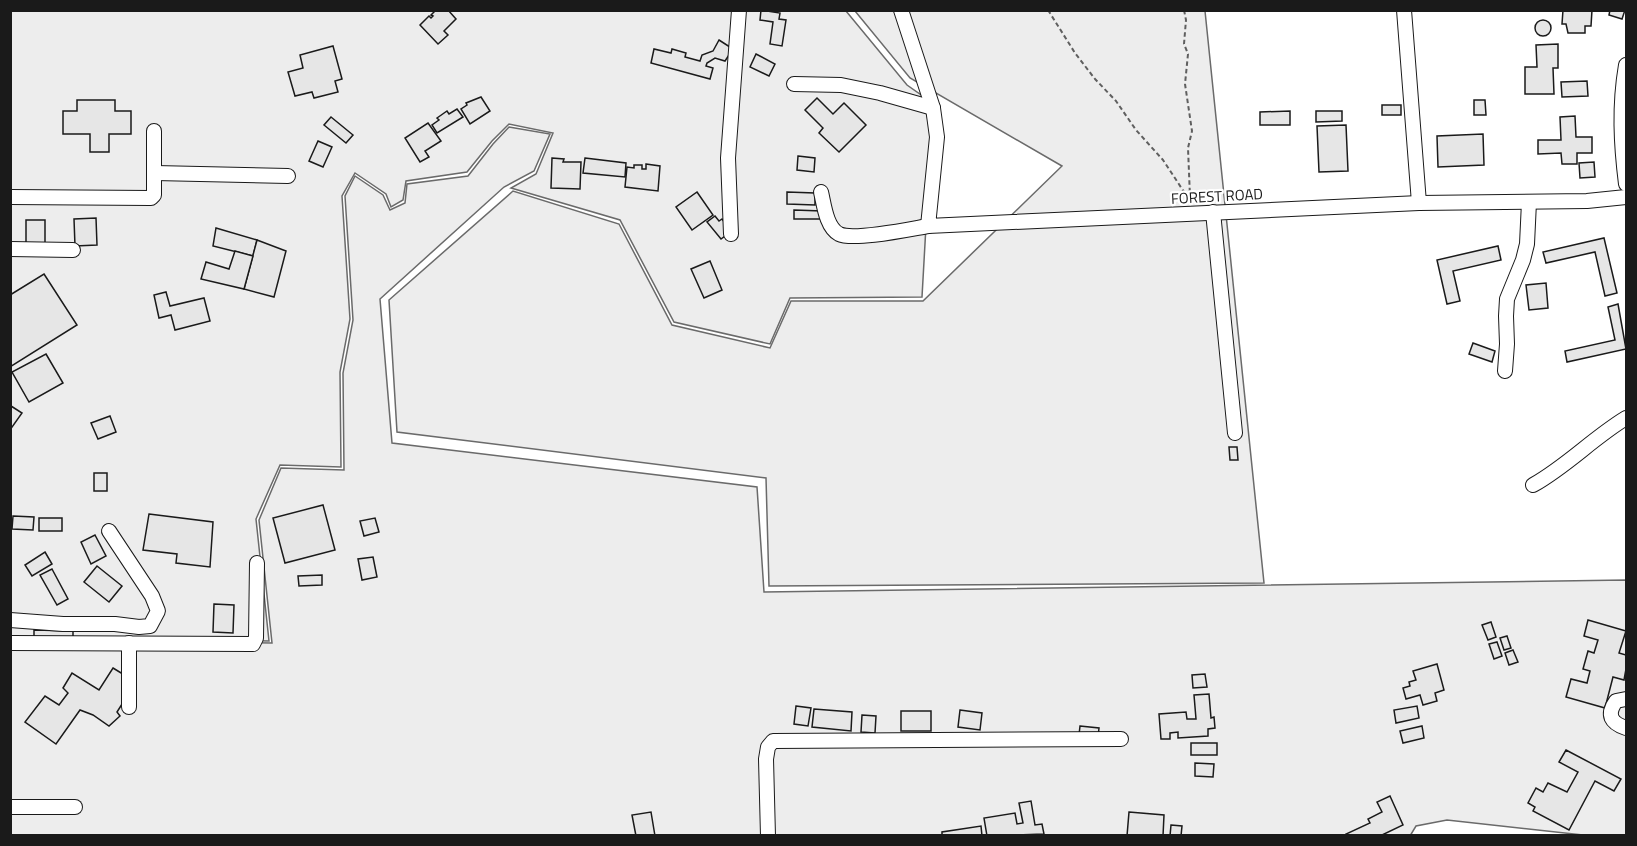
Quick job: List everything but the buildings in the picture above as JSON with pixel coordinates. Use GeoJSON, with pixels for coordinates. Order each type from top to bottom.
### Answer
{"type":"FeatureCollection","features":[{"type":"Feature","properties":{"kind":"street"},"geometry":{"type":"LineString","coordinates":[[731,234],[728,158],[739,10]]}},
{"type":"Feature","properties":{"kind":"street"},"geometry":{"type":"LineString","coordinates":[[901,10],[933,108],[937,137],[928,226]]}},
{"type":"Feature","properties":{"kind":"street"},"geometry":{"type":"LineString","coordinates":[[1404,10],[1419,203]]}},
{"type":"Feature","properties":{"kind":"street"},"geometry":{"type":"LineString","coordinates":[[1626,66],[1621,117],[1621,148],[1626,184]]}},
{"type":"Feature","properties":{"kind":"street"},"geometry":{"type":"LineString","coordinates":[[794,84],[842,86],[880,93],[933,108]]}},
{"type":"Feature","properties":{"kind":"street"},"geometry":{"type":"LineString","coordinates":[[10,197],[151,198],[154,195],[155,173],[154,131]]}},
{"type":"Feature","properties":{"kind":"street"},"geometry":{"type":"LineString","coordinates":[[155,173],[288,176]]}},
{"type":"Feature","properties":{"kind":"street","name":"FOREST ROAD"},"geometry":{"type":"LineString","coordinates":[[820,192],[833,229],[839,234],[867,235],[928,226],[1053,219],[1419,203],[1587,201],[1626,197]]}},
{"type":"Feature","properties":{"kind":"street"},"geometry":{"type":"LineString","coordinates":[[1505,371],[1507,299],[1524,260],[1529,202]]}},
{"type":"Feature","properties":{"kind":"street"},"geometry":{"type":"LineString","coordinates":[[1213,212],[1235,433]]}},
{"type":"Feature","properties":{"kind":"street"},"geometry":{"type":"LineString","coordinates":[[10,249],[73,250]]}},
{"type":"Feature","properties":{"kind":"street"},"geometry":{"type":"LineString","coordinates":[[1533,484],[1553,473],[1626,418]]}},
{"type":"Feature","properties":{"kind":"street"},"geometry":{"type":"LineString","coordinates":[[10,620],[150,626],[158,611],[152,596],[109,531]]}},
{"type":"Feature","properties":{"kind":"street"},"geometry":{"type":"LineString","coordinates":[[10,643],[253,644],[256,638],[257,563]]}},
{"type":"Feature","properties":{"kind":"street"},"geometry":{"type":"LineString","coordinates":[[129,643],[129,707]]}},
{"type":"Feature","properties":{"kind":"street"},"geometry":{"type":"LineString","coordinates":[[1626,699],[1616,701],[1611,717],[1616,724],[1626,728]]}},
{"type":"Feature","properties":{"kind":"street"},"geometry":{"type":"LineString","coordinates":[[768,836],[766,759],[768,747],[773,741],[1121,739]]}},
{"type":"Feature","properties":{"kind":"street"},"geometry":{"type":"LineString","coordinates":[[10,807],[75,807]]}},
{"type":"Feature","properties":{"kind":"path"},"geometry":{"type":"LineString","coordinates":[[1048,10],[1095,79],[1116,101],[1136,130],[1164,160],[1198,214]]}},
{"type":"Feature","properties":{"kind":"path"},"geometry":{"type":"LineString","coordinates":[[1184,10],[1186,20],[1184,44],[1188,54],[1185,84],[1192,131],[1188,148],[1190,200]]}},
{"type":"Feature","properties":{"kind":"shaded area"},"geometry":{"type":"Polygon","coordinates":[[[11,11],[846,11],[907,85],[924,97],[931,137],[922,297],[790,298],[770,344],[674,322],[620,220],[511,188],[536,174],[553,133],[509,124],[467,172],[406,181],[403,200],[391,207],[386,194],[355,173],[342,196],[350,319],[340,372],[341,467],[280,465],[256,519],[269,641],[11,637],[11,11]]]}},
{"type":"Feature","properties":{"kind":"shaded area"},"geometry":{"type":"Polygon","coordinates":[[[855,11],[1205,11],[1264,583],[769,586],[766,478],[397,432],[389,300],[513,191],[619,224],[672,325],[770,348],[791,301],[923,301],[1062,166],[910,78],[855,11]]]}},
{"type":"Feature","properties":{"kind":"shaded area"},"geometry":{"type":"Polygon","coordinates":[[[509,127],[550,134],[534,171],[504,187],[380,299],[392,443],[757,487],[764,592],[1626,580],[1626,835],[1583,835],[1447,820],[1416,826],[1410,836],[11,836],[11,640],[272,643],[259,520],[281,468],[344,470],[343,373],[353,320],[345,196],[355,176],[383,195],[390,210],[405,203],[407,184],[468,176],[509,127]]]}}]}
